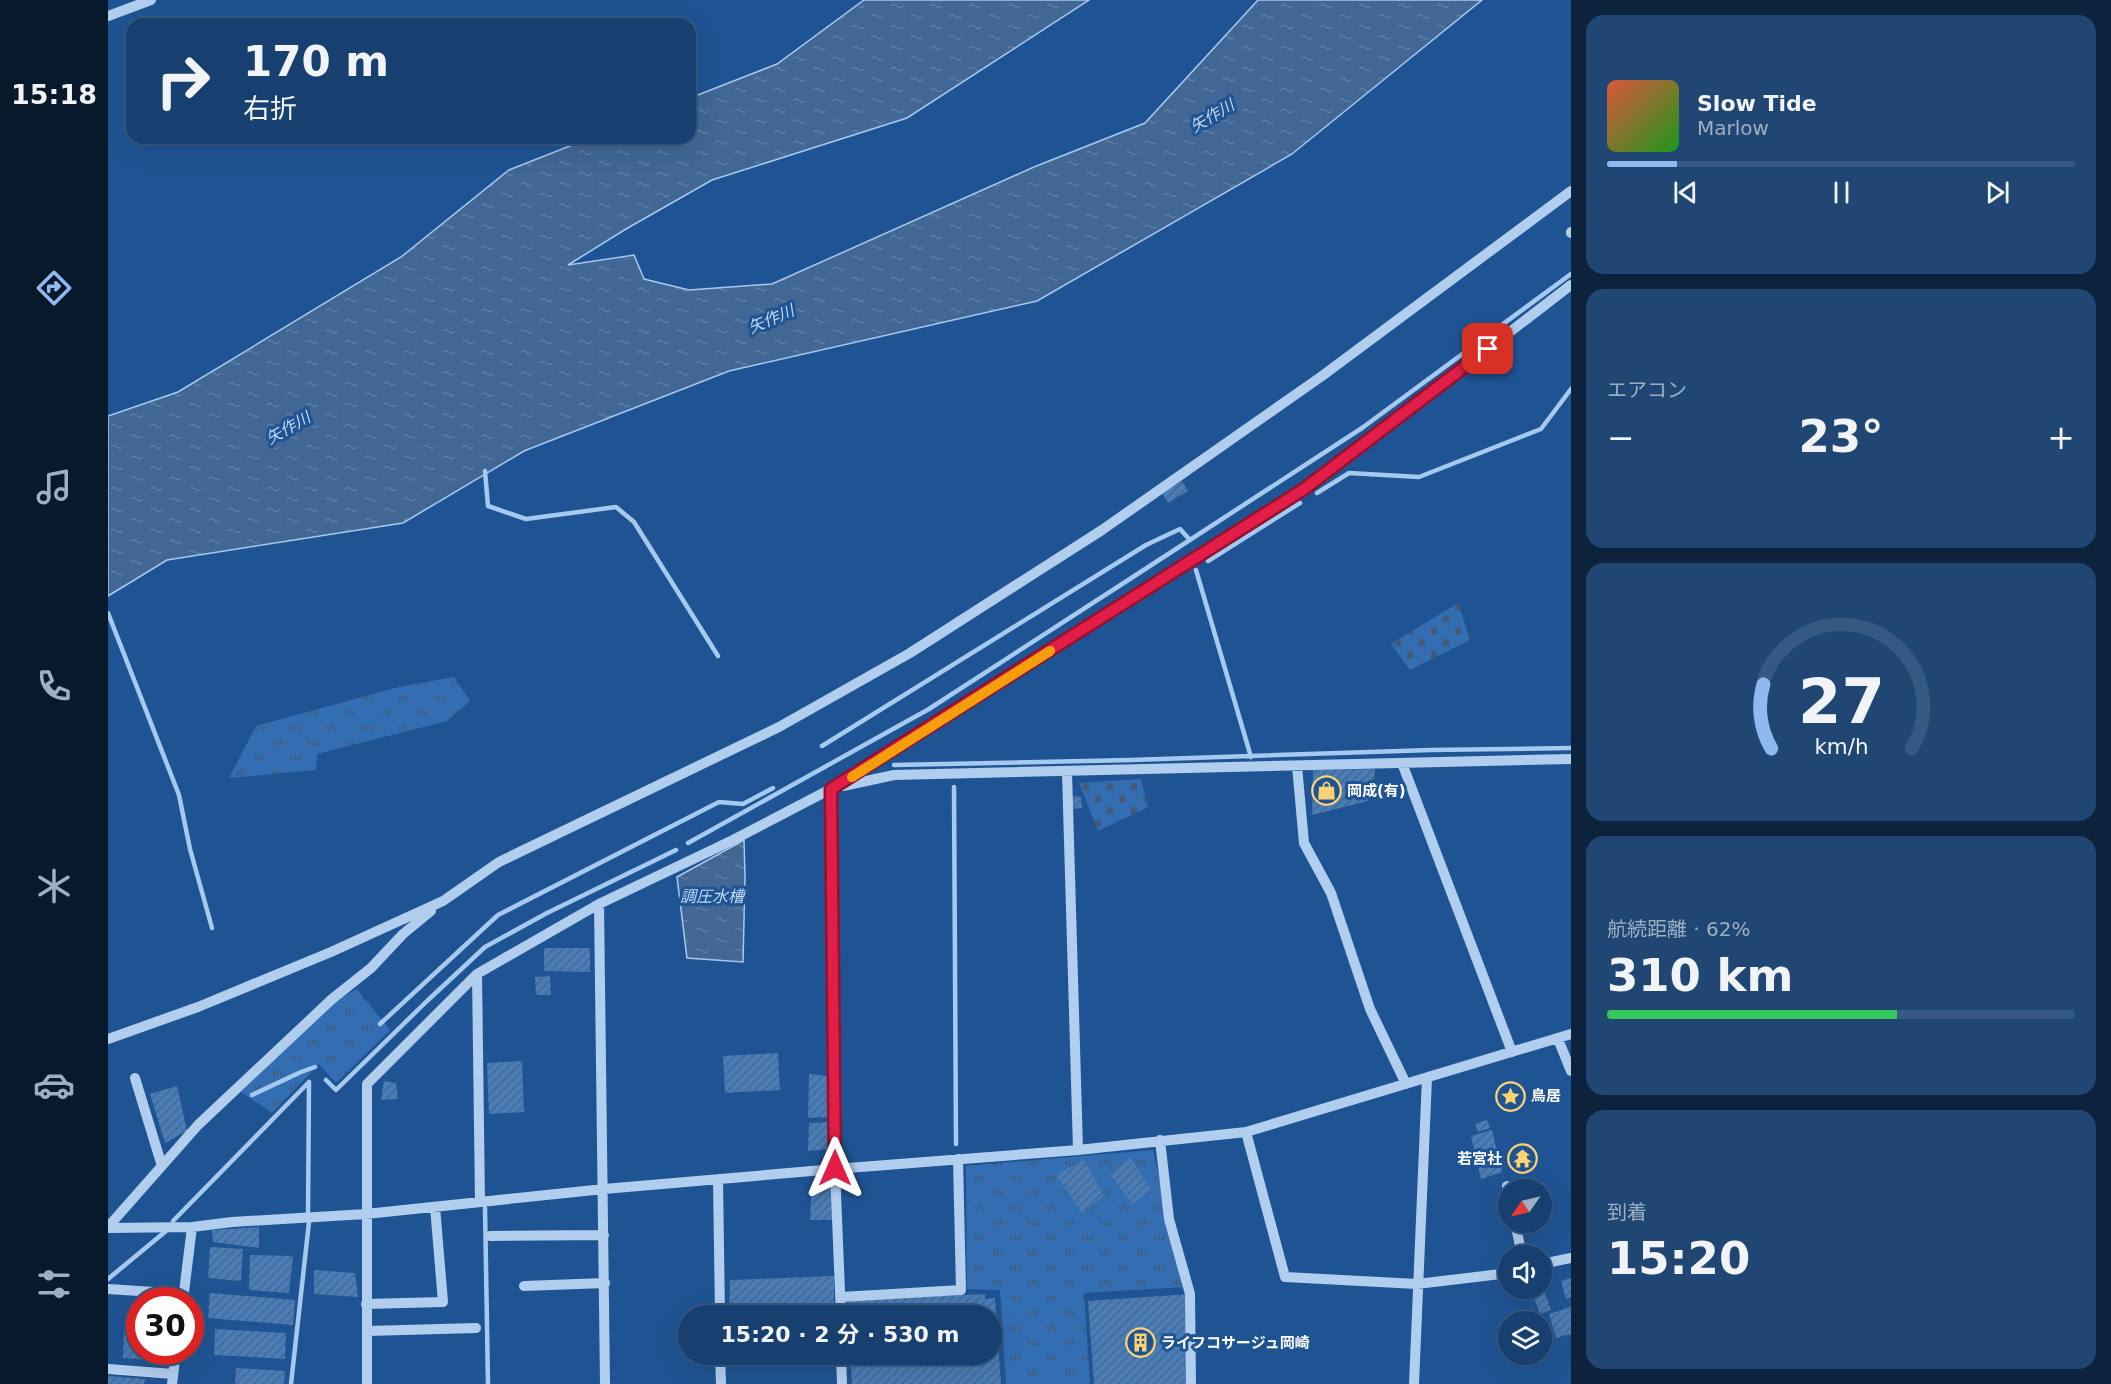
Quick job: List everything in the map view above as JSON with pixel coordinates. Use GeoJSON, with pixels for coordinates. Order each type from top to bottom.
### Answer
{"type":"FeatureCollection","features":[{"type":"Feature","properties":{"kind":"street"},"geometry":{"type":"LineString","coordinates":[[108,16],[151,0]]}},
{"type":"Feature","properties":{"kind":"street"},"geometry":{"type":"LineString","coordinates":[[108,1228],[198,1125],[332,999],[371,968],[403,934],[499,862],[779,728],[910,653],[1102,530],[1293,396],[1571,191]]}},
{"type":"Feature","properties":{"kind":"street"},"geometry":{"type":"LineString","coordinates":[[367,1384],[367,1084],[477,974],[599,904],[733,840],[831,789],[1304,489],[1571,285]]}},
{"type":"Feature","properties":{"kind":"street"},"geometry":{"type":"LineString","coordinates":[[831,789],[894,775],[1571,759]]}},
{"type":"Feature","properties":{"kind":"street"},"geometry":{"type":"LineString","coordinates":[[1402,763],[1512,1052]]}},
{"type":"Feature","properties":{"kind":"street"},"geometry":{"type":"LineString","coordinates":[[1297,766],[1304,843],[1331,893],[1370,1009],[1406,1084]]}},
{"type":"Feature","properties":{"kind":"street"},"geometry":{"type":"LineString","coordinates":[[1067,772],[1078,1150]]}},
{"type":"Feature","properties":{"kind":"street"},"geometry":{"type":"LineString","coordinates":[[831,789],[835,1168],[841,1305]]}},
{"type":"Feature","properties":{"kind":"street"},"geometry":{"type":"LineString","coordinates":[[108,1040],[198,1007],[331,952],[443,902]]}},
{"type":"Feature","properties":{"kind":"street"},"geometry":{"type":"LineString","coordinates":[[599,904],[606,1384]]}},
{"type":"Feature","properties":{"kind":"street"},"geometry":{"type":"LineString","coordinates":[[477,974],[480,1202]]}},
{"type":"Feature","properties":{"kind":"street"},"geometry":{"type":"LineString","coordinates":[[108,1228],[192,1227],[232,1222],[366,1214],[604,1189],[835,1168],[1078,1150],[1246,1132],[1571,1034]]}},
{"type":"Feature","properties":{"kind":"street"},"geometry":{"type":"LineString","coordinates":[[1558,1038],[1571,1071]]}},
{"type":"Feature","properties":{"kind":"street"},"geometry":{"type":"LineString","coordinates":[[135,1078],[162,1166]]}},
{"type":"Feature","properties":{"kind":"street"},"geometry":{"type":"LineString","coordinates":[[1414,1384],[1427,1078]]}},
{"type":"Feature","properties":{"kind":"street"},"geometry":{"type":"LineString","coordinates":[[1246,1132],[1285,1277],[1418,1284],[1498,1274]]}},
{"type":"Feature","properties":{"kind":"street"},"geometry":{"type":"LineString","coordinates":[[1160,1140],[1169,1220],[1190,1294],[1191,1384]]}},
{"type":"Feature","properties":{"kind":"street"},"geometry":{"type":"LineString","coordinates":[[841,1297],[961,1290],[958,1159]]}},
{"type":"Feature","properties":{"kind":"street"},"geometry":{"type":"LineString","coordinates":[[718,1179],[720,1305]]}},
{"type":"Feature","properties":{"kind":"street"},"geometry":{"type":"LineString","coordinates":[[366,1304],[443,1302],[435,1207]]}},
{"type":"Feature","properties":{"kind":"street"},"geometry":{"type":"LineString","coordinates":[[184,1287],[192,1227]]}},
{"type":"Feature","properties":{"kind":"street"},"geometry":{"type":"LineString","coordinates":[[490,1236],[604,1234]]}},
{"type":"Feature","properties":{"kind":"street"},"geometry":{"type":"LineString","coordinates":[[1552,1262],[1571,1258]]}},
{"type":"Feature","properties":{"kind":"street"},"geometry":{"type":"LineString","coordinates":[[524,1286],[605,1283]]}},
{"type":"Feature","properties":{"kind":"street"},"geometry":{"type":"LineString","coordinates":[[108,1289],[126,1291]]}},
{"type":"Feature","properties":{"kind":"street"},"geometry":{"type":"LineString","coordinates":[[367,1330],[476,1328]]}},
{"type":"Feature","properties":{"kind":"street"},"geometry":{"type":"LineString","coordinates":[[720,1365],[721,1384]]}},
{"type":"Feature","properties":{"kind":"street"},"geometry":{"type":"LineString","coordinates":[[841,1365],[842,1384]]}},
{"type":"Feature","properties":{"kind":"street"},"geometry":{"type":"LineString","coordinates":[[108,1369],[172,1379]]}},
{"type":"Feature","properties":{"kind":"green space"},"geometry":{"type":"Polygon","coordinates":[[[1458,603],[1470,640],[1410,670],[1391,644],[1458,603]]]}},
{"type":"Feature","properties":{"kind":"green space"},"geometry":{"type":"Polygon","coordinates":[[[454,677],[470,701],[447,721],[317,754],[316,770],[229,778],[256,726],[399,687],[454,677]]]}},
{"type":"Feature","properties":{"kind":"green space"},"geometry":{"type":"Polygon","coordinates":[[[1141,779],[1148,807],[1098,831],[1079,783],[1141,779]]]}},
{"type":"Feature","properties":{"kind":"green space"},"geometry":{"type":"Polygon","coordinates":[[[357,989],[390,1030],[336,1083],[319,1064],[272,1113],[241,1092],[335,1001],[357,989]]]}},
{"type":"Feature","properties":{"kind":"green space"},"geometry":{"type":"Polygon","coordinates":[[[1153,1150],[1183,1287],[1084,1293],[1090,1384],[1006,1384],[1000,1290],[967,1289],[966,1166],[1153,1150]]]}},
{"type":"Feature","properties":{"kind":"water","name":"矢作川"},"geometry":{"type":"Polygon","coordinates":[[[864,0],[1089,0],[907,118],[712,180],[568,265],[634,255],[644,279],[689,290],[772,284],[1034,167],[1145,123],[1258,0],[1482,0],[1292,154],[1037,301],[729,371],[524,451],[403,523],[167,560],[108,596],[108,416],[178,392],[401,257],[509,170],[575,144],[696,144],[696,96],[777,64],[864,0]]]}},
{"type":"Feature","properties":{"kind":"water","name":"調圧水槽"},"geometry":{"type":"Polygon","coordinates":[[[744,840],[743,962],[687,958],[677,877],[744,840]]]}},
{"type":"Feature","properties":{"kind":"building"},"geometry":{"type":"Polygon","coordinates":[[[1182,481],[1188,491],[1168,503],[1162,493],[1182,481]]]}},
{"type":"Feature","properties":{"kind":"building"},"geometry":{"type":"Polygon","coordinates":[[[1375,769],[1372,800],[1312,815],[1313,770],[1375,769]]]}},
{"type":"Feature","properties":{"kind":"building"},"geometry":{"type":"Polygon","coordinates":[[[1072,796],[1081,797],[1082,808],[1073,809],[1072,796]]]}},
{"type":"Feature","properties":{"kind":"building"},"geometry":{"type":"Polygon","coordinates":[[[544,948],[590,948],[590,972],[544,971],[544,948]]]}},
{"type":"Feature","properties":{"kind":"building"},"geometry":{"type":"Polygon","coordinates":[[[550,976],[551,995],[536,995],[535,977],[550,976]]]}},
{"type":"Feature","properties":{"kind":"building"},"geometry":{"type":"Polygon","coordinates":[[[778,1053],[780,1090],[725,1093],[723,1056],[778,1053]]]}},
{"type":"Feature","properties":{"kind":"building"},"geometry":{"type":"Polygon","coordinates":[[[522,1061],[524,1112],[489,1114],[487,1063],[522,1061]]]}},
{"type":"Feature","properties":{"kind":"building"},"geometry":{"type":"Polygon","coordinates":[[[809,1074],[829,1076],[829,1117],[808,1118],[809,1074]]]}},
{"type":"Feature","properties":{"kind":"building"},"geometry":{"type":"Polygon","coordinates":[[[384,1081],[396,1083],[398,1099],[381,1100],[384,1081]]]}},
{"type":"Feature","properties":{"kind":"building"},"geometry":{"type":"Polygon","coordinates":[[[177,1086],[187,1131],[165,1143],[150,1094],[177,1086]]]}},
{"type":"Feature","properties":{"kind":"building"},"geometry":{"type":"Polygon","coordinates":[[[1487,1120],[1490,1128],[1478,1132],[1475,1124],[1487,1120]]]}},
{"type":"Feature","properties":{"kind":"building"},"geometry":{"type":"Polygon","coordinates":[[[829,1122],[830,1149],[808,1151],[809,1123],[829,1122]]]}},
{"type":"Feature","properties":{"kind":"building"},"geometry":{"type":"Polygon","coordinates":[[[1492,1130],[1502,1172],[1481,1179],[1471,1136],[1492,1130]]]}},
{"type":"Feature","properties":{"kind":"building","name":"若宮社"},"geometry":{"type":"Polygon","coordinates":[[[1527,1149],[1533,1165],[1519,1170],[1514,1153],[1527,1149]]]}},
{"type":"Feature","properties":{"kind":"building"},"geometry":{"type":"Polygon","coordinates":[[[1130,1157],[1151,1190],[1132,1204],[1110,1174],[1130,1157]]]}},
{"type":"Feature","properties":{"kind":"building"},"geometry":{"type":"Polygon","coordinates":[[[1084,1160],[1104,1196],[1082,1213],[1056,1175],[1084,1160]]]}},
{"type":"Feature","properties":{"kind":"building"},"geometry":{"type":"Polygon","coordinates":[[[812,1182],[832,1182],[833,1220],[810,1220],[812,1182]]]}},
{"type":"Feature","properties":{"kind":"building"},"geometry":{"type":"Polygon","coordinates":[[[259,1227],[259,1248],[213,1242],[212,1230],[259,1227]]]}},
{"type":"Feature","properties":{"kind":"building"},"geometry":{"type":"Polygon","coordinates":[[[210,1247],[243,1249],[241,1281],[208,1278],[210,1247]]]}},
{"type":"Feature","properties":{"kind":"building"},"geometry":{"type":"Polygon","coordinates":[[[250,1255],[293,1256],[289,1293],[249,1290],[250,1255]]]}},
{"type":"Feature","properties":{"kind":"building"},"geometry":{"type":"Polygon","coordinates":[[[314,1270],[355,1273],[358,1297],[314,1294],[314,1270]]]}},
{"type":"Feature","properties":{"kind":"building"},"geometry":{"type":"Polygon","coordinates":[[[834,1276],[834,1305],[729,1305],[730,1280],[834,1276]]]}},
{"type":"Feature","properties":{"kind":"building"},"geometry":{"type":"Polygon","coordinates":[[[1571,1278],[1571,1297],[1566,1299],[1561,1281],[1571,1278]]]}},
{"type":"Feature","properties":{"kind":"building"},"geometry":{"type":"Polygon","coordinates":[[[210,1293],[295,1300],[293,1325],[208,1318],[210,1293]]]}},
{"type":"Feature","properties":{"kind":"building"},"geometry":{"type":"Polygon","coordinates":[[[985,1294],[985,1299],[995,1298],[995,1305],[848,1305],[848,1300],[985,1294]]]}},
{"type":"Feature","properties":{"kind":"building","name":"ライフコサージュ岡崎"},"geometry":{"type":"Polygon","coordinates":[[[1190,1294],[1187,1384],[1094,1384],[1088,1301],[1190,1294]]]}},
{"type":"Feature","properties":{"kind":"building"},"geometry":{"type":"Polygon","coordinates":[[[1534,1299],[1547,1299],[1551,1310],[1539,1311],[1534,1299]]]}},
{"type":"Feature","properties":{"kind":"building"},"geometry":{"type":"Polygon","coordinates":[[[1571,1307],[1571,1334],[1556,1338],[1552,1313],[1571,1307]]]}},
{"type":"Feature","properties":{"kind":"building"},"geometry":{"type":"Polygon","coordinates":[[[215,1329],[286,1333],[285,1359],[214,1355],[215,1329]]]}},
{"type":"Feature","properties":{"kind":"building"},"geometry":{"type":"Polygon","coordinates":[[[124,1330],[126,1330],[126,1358],[123,1358],[124,1330]]]}},
{"type":"Feature","properties":{"kind":"building"},"geometry":{"type":"Polygon","coordinates":[[[851,1365],[1000,1365],[1001,1384],[852,1384],[851,1365]]]}},
{"type":"Feature","properties":{"kind":"building"},"geometry":{"type":"Polygon","coordinates":[[[236,1368],[285,1371],[284,1384],[235,1384],[236,1368]]]}},
{"type":"Feature","properties":{"kind":"building"},"geometry":{"type":"Polygon","coordinates":[[[108,1376],[145,1379],[144,1384],[108,1384],[108,1376]]]}},
{"type":"Feature","properties":{"kind":"waterway"},"geometry":{"type":"LineString","coordinates":[[688,843],[929,709],[1362,428],[1571,274]]}},
{"type":"Feature","properties":{"kind":"waterway"},"geometry":{"type":"LineString","coordinates":[[1317,493],[1349,473],[1419,477],[1541,429],[1571,389]]}},
{"type":"Feature","properties":{"kind":"waterway"},"geometry":{"type":"LineString","coordinates":[[485,471],[488,506],[526,519],[616,507],[634,522],[718,656]]}},
{"type":"Feature","properties":{"kind":"waterway"},"geometry":{"type":"LineString","coordinates":[[1208,561],[1300,503]]}},
{"type":"Feature","properties":{"kind":"waterway"},"geometry":{"type":"LineString","coordinates":[[822,746],[1146,545],[1180,529],[1190,540]]}},
{"type":"Feature","properties":{"kind":"waterway"},"geometry":{"type":"LineString","coordinates":[[1196,570],[1251,757]]}},
{"type":"Feature","properties":{"kind":"waterway"},"geometry":{"type":"LineString","coordinates":[[108,613],[179,795],[190,849],[212,928]]}},
{"type":"Feature","properties":{"kind":"waterway"},"geometry":{"type":"LineString","coordinates":[[894,765],[1571,748]]}},
{"type":"Feature","properties":{"kind":"waterway"},"geometry":{"type":"LineString","coordinates":[[954,787],[956,1144]]}},
{"type":"Feature","properties":{"kind":"waterway"},"geometry":{"type":"LineString","coordinates":[[380,1024],[498,915],[719,802],[743,804],[773,788]]}},
{"type":"Feature","properties":{"kind":"waterway"},"geometry":{"type":"LineString","coordinates":[[326,1080],[336,1090],[485,947],[547,913],[676,850]]}},
{"type":"Feature","properties":{"kind":"waterway"},"geometry":{"type":"LineString","coordinates":[[252,1095],[315,1067]]}},
{"type":"Feature","properties":{"kind":"waterway"},"geometry":{"type":"LineString","coordinates":[[308,1215],[309,1082]]}},
{"type":"Feature","properties":{"kind":"waterway"},"geometry":{"type":"LineString","coordinates":[[173,1221],[309,1082]]}},
{"type":"Feature","properties":{"kind":"waterway"},"geometry":{"type":"LineString","coordinates":[[485,1208],[488,1384]]}},
{"type":"Feature","properties":{"kind":"waterway"},"geometry":{"type":"LineString","coordinates":[[291,1384],[309,1222]]}},
{"type":"Feature","properties":{"kind":"waterway"},"geometry":{"type":"LineString","coordinates":[[108,1279],[166,1231]]}},
{"type":"Feature","properties":{"kind":"slow traffic"},"geometry":{"type":"LineString","coordinates":[[852,777],[1050,651]]}},
{"type":"Feature","properties":{"kind":"place","name":"岡成(有)"},"geometry":{"type":"Point","coordinates":[1326,791]}},
{"type":"Feature","properties":{"kind":"place","name":"鳥居"},"geometry":{"type":"Point","coordinates":[1510,1096]}},
{"type":"Feature","properties":{"kind":"place","name":"若宮社"},"geometry":{"type":"Point","coordinates":[1523,1159]}},
{"type":"Feature","properties":{"kind":"place","name":"ライフコサージュ岡崎"},"geometry":{"type":"Point","coordinates":[1140,1343]}},
{"type":"Feature","properties":{"kind":"route"},"geometry":{"type":"LineString","coordinates":[[835,1168],[831,789],[1304,489],[1488,349]]}}]}
